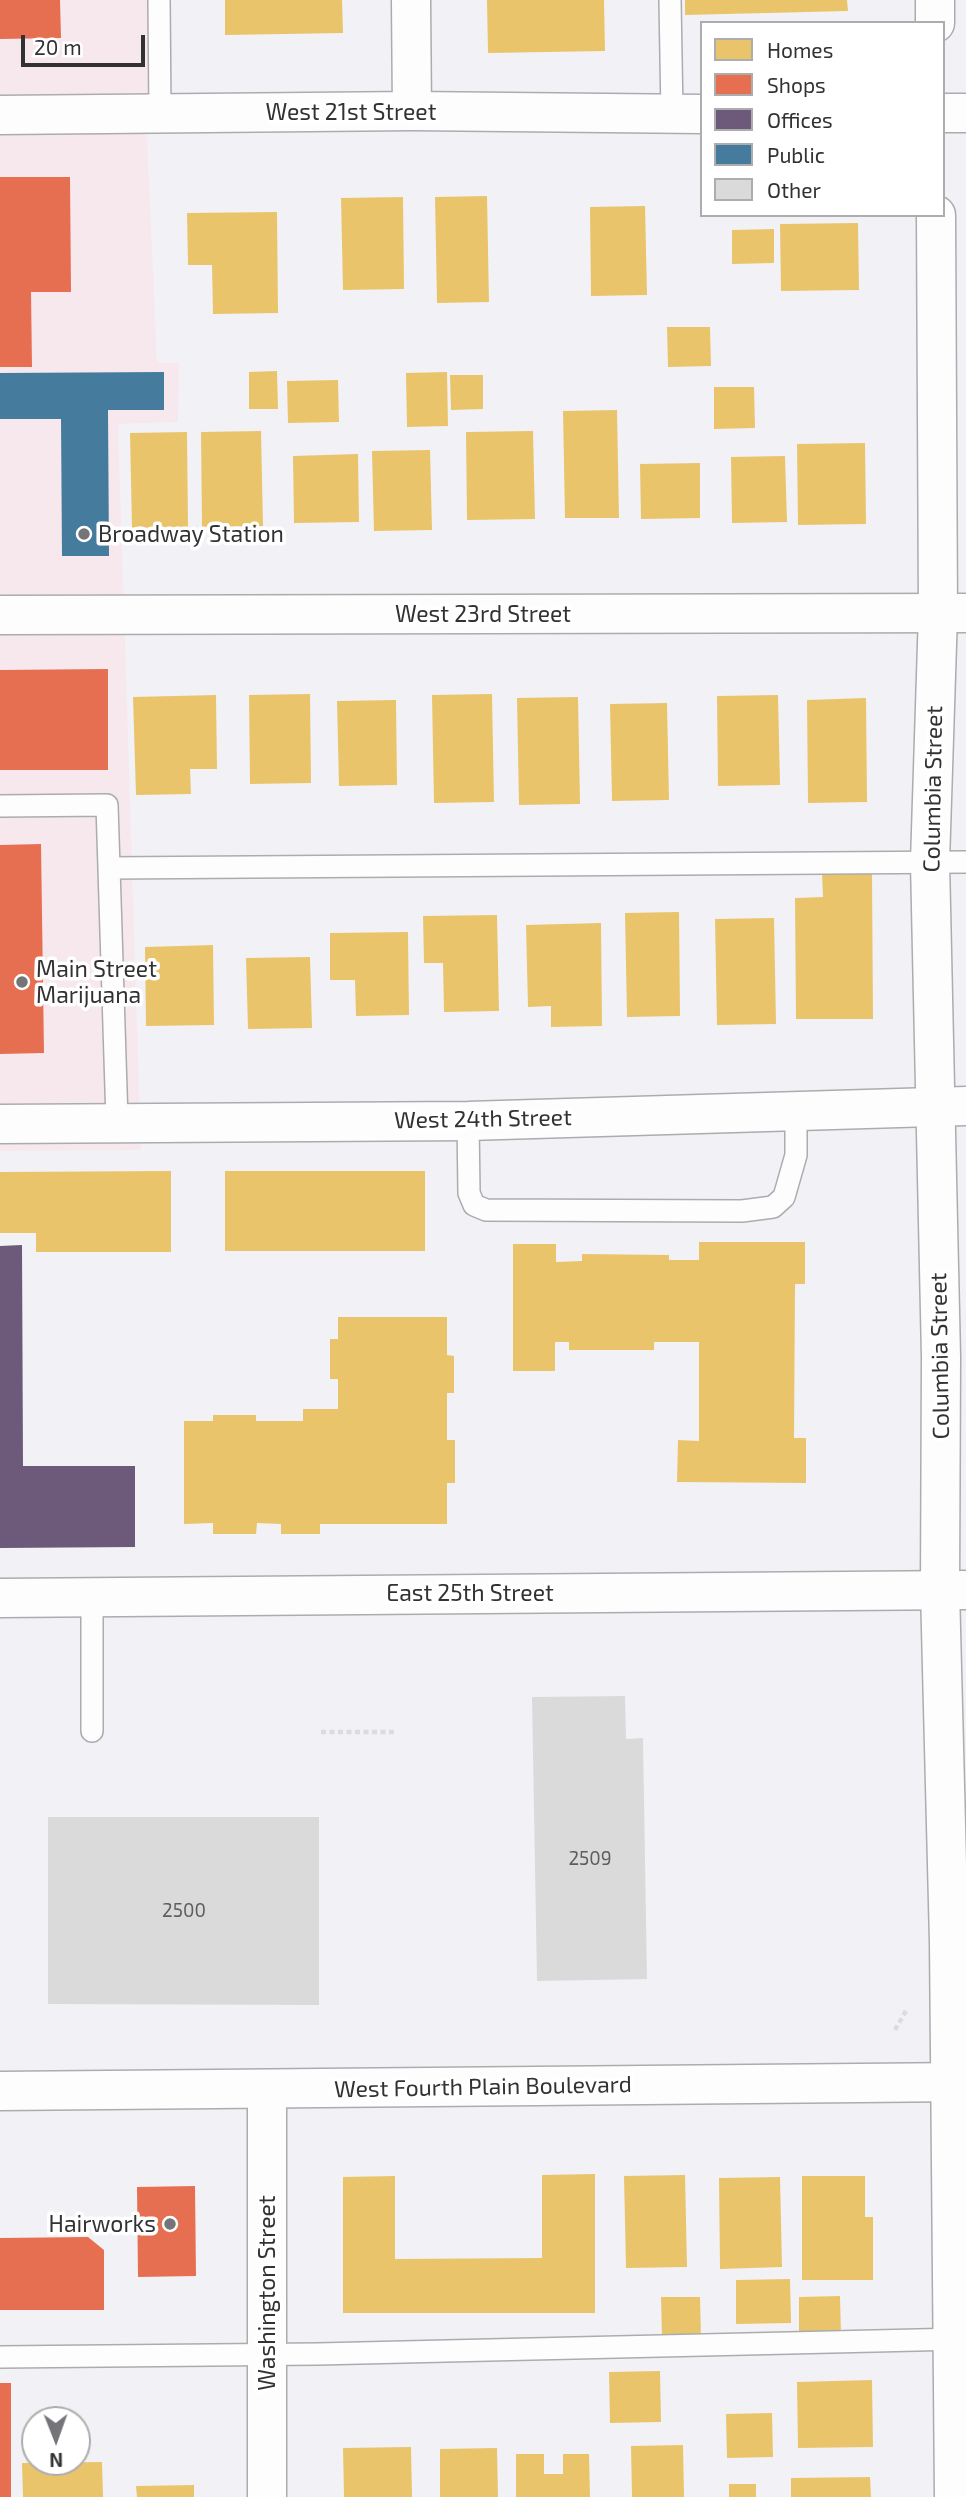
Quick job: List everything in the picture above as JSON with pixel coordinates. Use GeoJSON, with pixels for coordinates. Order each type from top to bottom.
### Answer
{"type":"FeatureCollection","features":[{"type":"Feature","properties":{"kind":"street"},"geometry":{"type":"LineString","coordinates":[[411,0],[412,111]]}},
{"type":"Feature","properties":{"kind":"street"},"geometry":{"type":"LineString","coordinates":[[935,0],[935,21]]}},
{"type":"Feature","properties":{"kind":"street","name":"West 21st Street"},"geometry":{"type":"LineString","coordinates":[[0,115],[412,111],[687,114]]}},
{"type":"Feature","properties":{"kind":"street"},"geometry":{"type":"LineString","coordinates":[[945,113],[966,113]]}},
{"type":"Feature","properties":{"kind":"street","name":"Columbia Street"},"geometry":{"type":"LineString","coordinates":[[936,217],[952,613],[948,862],[954,1357],[953,1590],[959,2339],[954,2497]]}},
{"type":"Feature","properties":{"kind":"street","name":"West 23rd Street"},"geometry":{"type":"LineString","coordinates":[[0,615],[952,613]]}},
{"type":"Feature","properties":{"kind":"street","name":"West 24th Street"},"geometry":{"type":"LineString","coordinates":[[0,1124],[117,1121],[468,1121],[951,1106]]}},
{"type":"Feature","properties":{"kind":"street","name":"East 25th Street"},"geometry":{"type":"LineString","coordinates":[[0,1598],[92,1595],[953,1590]]}},
{"type":"Feature","properties":{"kind":"street","name":"West Fourth Plain Boulevard"},"geometry":{"type":"LineString","coordinates":[[0,2091],[958,2082]]}},
{"type":"Feature","properties":{"kind":"street","name":"Washington Street"},"geometry":{"type":"LineString","coordinates":[[267,2089],[267,2497]]}},
{"type":"Feature","properties":{"kind":"lane"},"geometry":{"type":"LineString","coordinates":[[159,0],[160,112]]}},
{"type":"Feature","properties":{"kind":"lane"},"geometry":{"type":"LineString","coordinates":[[670,0],[687,114]]}},
{"type":"Feature","properties":{"kind":"lane"},"geometry":{"type":"LineString","coordinates":[[0,806],[107,805],[117,1121]]}},
{"type":"Feature","properties":{"kind":"lane"},"geometry":{"type":"LineString","coordinates":[[109,868],[948,862]]}},
{"type":"Feature","properties":{"kind":"lane"},"geometry":{"type":"LineString","coordinates":[[468,1121],[469,1193],[474,1205],[486,1210],[742,1211],[773,1207],[784,1198],[796,1155],[796,1109]]}},
{"type":"Feature","properties":{"kind":"lane"},"geometry":{"type":"LineString","coordinates":[[92,1595],[92,1731]]}},
{"type":"Feature","properties":{"kind":"lane"},"geometry":{"type":"LineString","coordinates":[[0,2357],[267,2355],[959,2339]]}},
{"type":"Feature","properties":{"kind":"path"},"geometry":{"type":"LineString","coordinates":[[321,1732],[397,1732]]}},
{"type":"Feature","properties":{"kind":"shaded area"},"geometry":{"type":"Polygon","coordinates":[[[0,0],[166,0],[161,73],[146,113],[157,363],[179,363],[178,422],[118,424],[141,1150],[0,1151],[0,0]]]}},
{"type":"Feature","properties":{"kind":"building: Homes"},"geometry":{"type":"Polygon","coordinates":[[[225,0],[342,0],[343,33],[225,35],[225,0]]]}},
{"type":"Feature","properties":{"kind":"building: Homes"},"geometry":{"type":"Polygon","coordinates":[[[487,0],[604,0],[605,51],[488,53],[487,0]]]}},
{"type":"Feature","properties":{"kind":"building: Homes"},"geometry":{"type":"Polygon","coordinates":[[[685,0],[847,0],[848,11],[685,15],[685,0]]]}},
{"type":"Feature","properties":{"kind":"building: Homes"},"geometry":{"type":"Polygon","coordinates":[[[487,196],[489,302],[437,303],[435,197],[487,196]]]}},
{"type":"Feature","properties":{"kind":"building: Homes"},"geometry":{"type":"Polygon","coordinates":[[[403,197],[404,289],[343,290],[341,198],[403,197]]]}},
{"type":"Feature","properties":{"kind":"building: Homes"},"geometry":{"type":"Polygon","coordinates":[[[645,206],[647,295],[591,296],[590,207],[645,206]]]}},
{"type":"Feature","properties":{"kind":"building: Homes"},"geometry":{"type":"Polygon","coordinates":[[[277,212],[278,313],[213,314],[212,265],[188,265],[187,213],[277,212]]]}},
{"type":"Feature","properties":{"kind":"building: Homes"},"geometry":{"type":"Polygon","coordinates":[[[858,223],[859,290],[781,291],[780,224],[858,223]]]}},
{"type":"Feature","properties":{"kind":"building: Homes"},"geometry":{"type":"Polygon","coordinates":[[[774,229],[774,263],[732,264],[732,230],[774,229]]]}},
{"type":"Feature","properties":{"kind":"building: Homes"},"geometry":{"type":"Polygon","coordinates":[[[667,327],[710,327],[711,366],[668,367],[667,327]]]}},
{"type":"Feature","properties":{"kind":"building: Homes"},"geometry":{"type":"Polygon","coordinates":[[[277,371],[278,409],[249,409],[249,372],[277,371]]]}},
{"type":"Feature","properties":{"kind":"building: Homes"},"geometry":{"type":"Polygon","coordinates":[[[447,372],[448,426],[407,427],[406,373],[447,372]]]}},
{"type":"Feature","properties":{"kind":"building: Homes"},"geometry":{"type":"Polygon","coordinates":[[[450,375],[483,375],[483,409],[451,410],[450,375]]]}},
{"type":"Feature","properties":{"kind":"building: Homes"},"geometry":{"type":"Polygon","coordinates":[[[338,380],[339,422],[288,423],[287,381],[338,380]]]}},
{"type":"Feature","properties":{"kind":"building: Homes"},"geometry":{"type":"Polygon","coordinates":[[[714,387],[754,387],[755,428],[714,429],[714,387]]]}},
{"type":"Feature","properties":{"kind":"building: Homes"},"geometry":{"type":"Polygon","coordinates":[[[617,410],[619,518],[565,518],[563,411],[617,410]]]}},
{"type":"Feature","properties":{"kind":"building: Homes"},"geometry":{"type":"Polygon","coordinates":[[[261,431],[263,526],[202,527],[201,432],[261,431]]]}},
{"type":"Feature","properties":{"kind":"building: Homes"},"geometry":{"type":"Polygon","coordinates":[[[533,431],[535,519],[467,520],[466,432],[533,431]]]}},
{"type":"Feature","properties":{"kind":"building: Homes"},"geometry":{"type":"Polygon","coordinates":[[[187,432],[188,527],[132,528],[130,433],[187,432]]]}},
{"type":"Feature","properties":{"kind":"building: Homes"},"geometry":{"type":"Polygon","coordinates":[[[865,443],[866,524],[798,525],[797,444],[865,443]]]}},
{"type":"Feature","properties":{"kind":"building: Homes"},"geometry":{"type":"Polygon","coordinates":[[[430,450],[432,530],[374,531],[372,451],[430,450]]]}},
{"type":"Feature","properties":{"kind":"building: Homes"},"geometry":{"type":"Polygon","coordinates":[[[358,454],[359,522],[294,523],[293,456],[358,454]]]}},
{"type":"Feature","properties":{"kind":"building: Homes"},"geometry":{"type":"Polygon","coordinates":[[[785,456],[787,522],[732,523],[731,457],[785,456]]]}},
{"type":"Feature","properties":{"kind":"building: Homes"},"geometry":{"type":"Polygon","coordinates":[[[700,463],[700,518],[641,519],[640,464],[700,463]]]}},
{"type":"Feature","properties":{"kind":"building: Homes"},"geometry":{"type":"Polygon","coordinates":[[[310,694],[311,783],[250,784],[249,695],[310,694]]]}},
{"type":"Feature","properties":{"kind":"building: Homes"},"geometry":{"type":"Polygon","coordinates":[[[492,694],[494,802],[434,803],[432,695],[492,694]]]}},
{"type":"Feature","properties":{"kind":"building: Homes"},"geometry":{"type":"Polygon","coordinates":[[[216,695],[217,769],[190,769],[191,794],[136,795],[133,697],[216,695]]]}},
{"type":"Feature","properties":{"kind":"building: Homes"},"geometry":{"type":"Polygon","coordinates":[[[778,695],[780,785],[718,786],[717,696],[778,695]]]}},
{"type":"Feature","properties":{"kind":"building: Homes"},"geometry":{"type":"Polygon","coordinates":[[[578,697],[580,804],[519,805],[517,698],[578,697]]]}},
{"type":"Feature","properties":{"kind":"building: Homes"},"geometry":{"type":"Polygon","coordinates":[[[866,698],[867,802],[808,803],[807,700],[866,698]]]}},
{"type":"Feature","properties":{"kind":"building: Homes"},"geometry":{"type":"Polygon","coordinates":[[[396,700],[397,785],[339,786],[337,701],[396,700]]]}},
{"type":"Feature","properties":{"kind":"building: Homes"},"geometry":{"type":"Polygon","coordinates":[[[667,703],[669,800],[612,801],[610,704],[667,703]]]}},
{"type":"Feature","properties":{"kind":"building: Homes"},"geometry":{"type":"Polygon","coordinates":[[[872,872],[873,1019],[796,1019],[795,898],[823,897],[822,873],[872,872]]]}},
{"type":"Feature","properties":{"kind":"building: Homes"},"geometry":{"type":"Polygon","coordinates":[[[679,912],[680,1016],[627,1017],[625,913],[679,912]]]}},
{"type":"Feature","properties":{"kind":"building: Homes"},"geometry":{"type":"Polygon","coordinates":[[[497,915],[499,1011],[444,1012],[443,963],[424,963],[423,916],[497,915]]]}},
{"type":"Feature","properties":{"kind":"building: Homes"},"geometry":{"type":"Polygon","coordinates":[[[774,918],[776,1024],[717,1025],[715,919],[774,918]]]}},
{"type":"Feature","properties":{"kind":"building: Homes"},"geometry":{"type":"Polygon","coordinates":[[[601,923],[602,1026],[551,1027],[551,1006],[528,1007],[526,925],[601,923]]]}},
{"type":"Feature","properties":{"kind":"building: Homes"},"geometry":{"type":"Polygon","coordinates":[[[408,932],[409,1015],[356,1016],[355,980],[330,980],[330,933],[408,932]]]}},
{"type":"Feature","properties":{"kind":"building: Homes"},"geometry":{"type":"Polygon","coordinates":[[[213,945],[214,1025],[146,1026],[145,947],[213,945]]]}},
{"type":"Feature","properties":{"kind":"building: Homes"},"geometry":{"type":"Polygon","coordinates":[[[310,957],[312,1028],[248,1029],[246,958],[310,957]]]}},
{"type":"Feature","properties":{"kind":"building: Homes"},"geometry":{"type":"Polygon","coordinates":[[[171,1171],[171,1252],[36,1252],[36,1233],[0,1233],[0,1172],[171,1171]]]}},
{"type":"Feature","properties":{"kind":"building: Homes"},"geometry":{"type":"Polygon","coordinates":[[[225,1171],[425,1171],[425,1251],[225,1251],[225,1171]]]}},
{"type":"Feature","properties":{"kind":"building: Homes"},"geometry":{"type":"Polygon","coordinates":[[[699,1242],[805,1242],[805,1284],[795,1284],[794,1438],[806,1438],[806,1483],[677,1482],[678,1440],[699,1441],[699,1342],[654,1342],[654,1350],[569,1350],[569,1342],[555,1342],[555,1371],[513,1371],[513,1244],[556,1244],[556,1262],[582,1261],[582,1254],[669,1255],[669,1260],[699,1260],[699,1242]]]}},
{"type":"Feature","properties":{"kind":"building: Homes"},"geometry":{"type":"Polygon","coordinates":[[[338,1317],[447,1317],[447,1355],[454,1356],[454,1393],[447,1393],[447,1440],[455,1440],[455,1483],[447,1483],[447,1524],[320,1524],[320,1534],[281,1534],[281,1524],[257,1523],[256,1534],[213,1534],[213,1523],[184,1524],[184,1421],[213,1421],[213,1415],[256,1415],[256,1421],[303,1421],[303,1409],[338,1409],[338,1379],[330,1379],[330,1339],[338,1339],[338,1317]]]}},
{"type":"Feature","properties":{"kind":"building: Homes"},"geometry":{"type":"Polygon","coordinates":[[[595,2174],[595,2313],[343,2313],[343,2177],[395,2176],[395,2259],[542,2258],[542,2175],[595,2174]]]}},
{"type":"Feature","properties":{"kind":"building: Homes"},"geometry":{"type":"Polygon","coordinates":[[[685,2175],[687,2267],[626,2268],[624,2176],[685,2175]]]}},
{"type":"Feature","properties":{"kind":"building: Homes"},"geometry":{"type":"Polygon","coordinates":[[[802,2176],[865,2176],[865,2217],[873,2217],[873,2280],[802,2280],[802,2176]]]}},
{"type":"Feature","properties":{"kind":"building: Homes"},"geometry":{"type":"Polygon","coordinates":[[[780,2177],[782,2267],[720,2269],[719,2178],[780,2177]]]}},
{"type":"Feature","properties":{"kind":"building: Homes"},"geometry":{"type":"Polygon","coordinates":[[[790,2279],[791,2323],[736,2324],[736,2280],[790,2279]]]}},
{"type":"Feature","properties":{"kind":"building: Homes"},"geometry":{"type":"Polygon","coordinates":[[[840,2296],[841,2335],[799,2336],[799,2297],[840,2296]]]}},
{"type":"Feature","properties":{"kind":"building: Homes"},"geometry":{"type":"Polygon","coordinates":[[[661,2297],[700,2297],[701,2338],[662,2339],[661,2297]]]}},
{"type":"Feature","properties":{"kind":"building: Homes"},"geometry":{"type":"Polygon","coordinates":[[[660,2371],[661,2422],[610,2423],[609,2372],[660,2371]]]}},
{"type":"Feature","properties":{"kind":"building: Homes"},"geometry":{"type":"Polygon","coordinates":[[[872,2380],[873,2447],[798,2448],[797,2382],[872,2380]]]}},
{"type":"Feature","properties":{"kind":"building: Homes"},"geometry":{"type":"Polygon","coordinates":[[[772,2413],[773,2457],[727,2458],[726,2414],[772,2413]]]}},
{"type":"Feature","properties":{"kind":"building: Homes"},"geometry":{"type":"Polygon","coordinates":[[[683,2445],[684,2497],[632,2497],[631,2446],[683,2445]]]}},
{"type":"Feature","properties":{"kind":"building: Homes"},"geometry":{"type":"Polygon","coordinates":[[[411,2447],[412,2497],[344,2497],[343,2448],[411,2447]]]}},
{"type":"Feature","properties":{"kind":"building: Homes"},"geometry":{"type":"Polygon","coordinates":[[[497,2448],[498,2497],[440,2497],[440,2449],[497,2448]]]}},
{"type":"Feature","properties":{"kind":"building: Homes"},"geometry":{"type":"Polygon","coordinates":[[[516,2454],[544,2454],[544,2474],[563,2474],[563,2454],[589,2454],[590,2497],[516,2497],[516,2454]]]}},
{"type":"Feature","properties":{"kind":"building: Homes"},"geometry":{"type":"Polygon","coordinates":[[[91,2462],[102,2462],[103,2497],[23,2497],[22,2476],[91,2476],[91,2462]]]}},
{"type":"Feature","properties":{"kind":"building: Homes"},"geometry":{"type":"Polygon","coordinates":[[[870,2477],[871,2497],[791,2497],[791,2478],[870,2477]]]}},
{"type":"Feature","properties":{"kind":"building: Homes"},"geometry":{"type":"Polygon","coordinates":[[[729,2484],[756,2484],[756,2497],[729,2497],[729,2484]]]}},
{"type":"Feature","properties":{"kind":"building: Homes"},"geometry":{"type":"Polygon","coordinates":[[[194,2485],[194,2497],[137,2497],[136,2486],[194,2485]]]}},
{"type":"Feature","properties":{"kind":"building: Shops"},"geometry":{"type":"Polygon","coordinates":[[[0,0],[60,0],[61,38],[0,39],[0,0]]]}},
{"type":"Feature","properties":{"kind":"building: Shops"},"geometry":{"type":"Polygon","coordinates":[[[0,177],[70,177],[71,292],[31,292],[32,367],[0,367],[0,177]]]}},
{"type":"Feature","properties":{"kind":"building: Shops"},"geometry":{"type":"Polygon","coordinates":[[[108,669],[108,770],[0,770],[0,670],[108,669]]]}},
{"type":"Feature","properties":{"kind":"building: Shops","name":"Main Street Marijuana"},"geometry":{"type":"Polygon","coordinates":[[[41,844],[44,1053],[0,1054],[0,845],[41,844]]]}},
{"type":"Feature","properties":{"kind":"building: Shops"},"geometry":{"type":"Polygon","coordinates":[[[195,2186],[196,2276],[138,2277],[137,2187],[195,2186]]]}},
{"type":"Feature","properties":{"kind":"building: Shops"},"geometry":{"type":"Polygon","coordinates":[[[88,2237],[104,2250],[104,2310],[0,2310],[0,2238],[88,2237]]]}},
{"type":"Feature","properties":{"kind":"building: Shops"},"geometry":{"type":"Polygon","coordinates":[[[0,2383],[11,2383],[11,2497],[0,2497],[0,2383]]]}},
{"type":"Feature","properties":{"kind":"building: Offices"},"geometry":{"type":"Polygon","coordinates":[[[22,1245],[23,1466],[135,1466],[135,1547],[0,1548],[0,1246],[22,1245]]]}},
{"type":"Feature","properties":{"kind":"building: Public"},"geometry":{"type":"Polygon","coordinates":[[[164,372],[164,410],[108,410],[109,556],[62,556],[61,419],[0,419],[0,373],[164,372]]]}},
{"type":"Feature","properties":{"kind":"building: Other"},"geometry":{"type":"Polygon","coordinates":[[[625,1696],[626,1739],[643,1738],[647,1979],[537,1981],[532,1697],[625,1696]]]}},
{"type":"Feature","properties":{"kind":"building: Other"},"geometry":{"type":"Polygon","coordinates":[[[48,1817],[319,1817],[319,2005],[48,2004],[48,1817]]]}},
{"type":"Feature","properties":{"kind":"place","name":"Broadway Station"},"geometry":{"type":"Point","coordinates":[84,534]}},
{"type":"Feature","properties":{"kind":"place","name":"Main Street Marijuana"},"geometry":{"type":"Point","coordinates":[22,982]}},
{"type":"Feature","properties":{"kind":"place","name":"Hairworks"},"geometry":{"type":"Point","coordinates":[170,2224]}}]}
